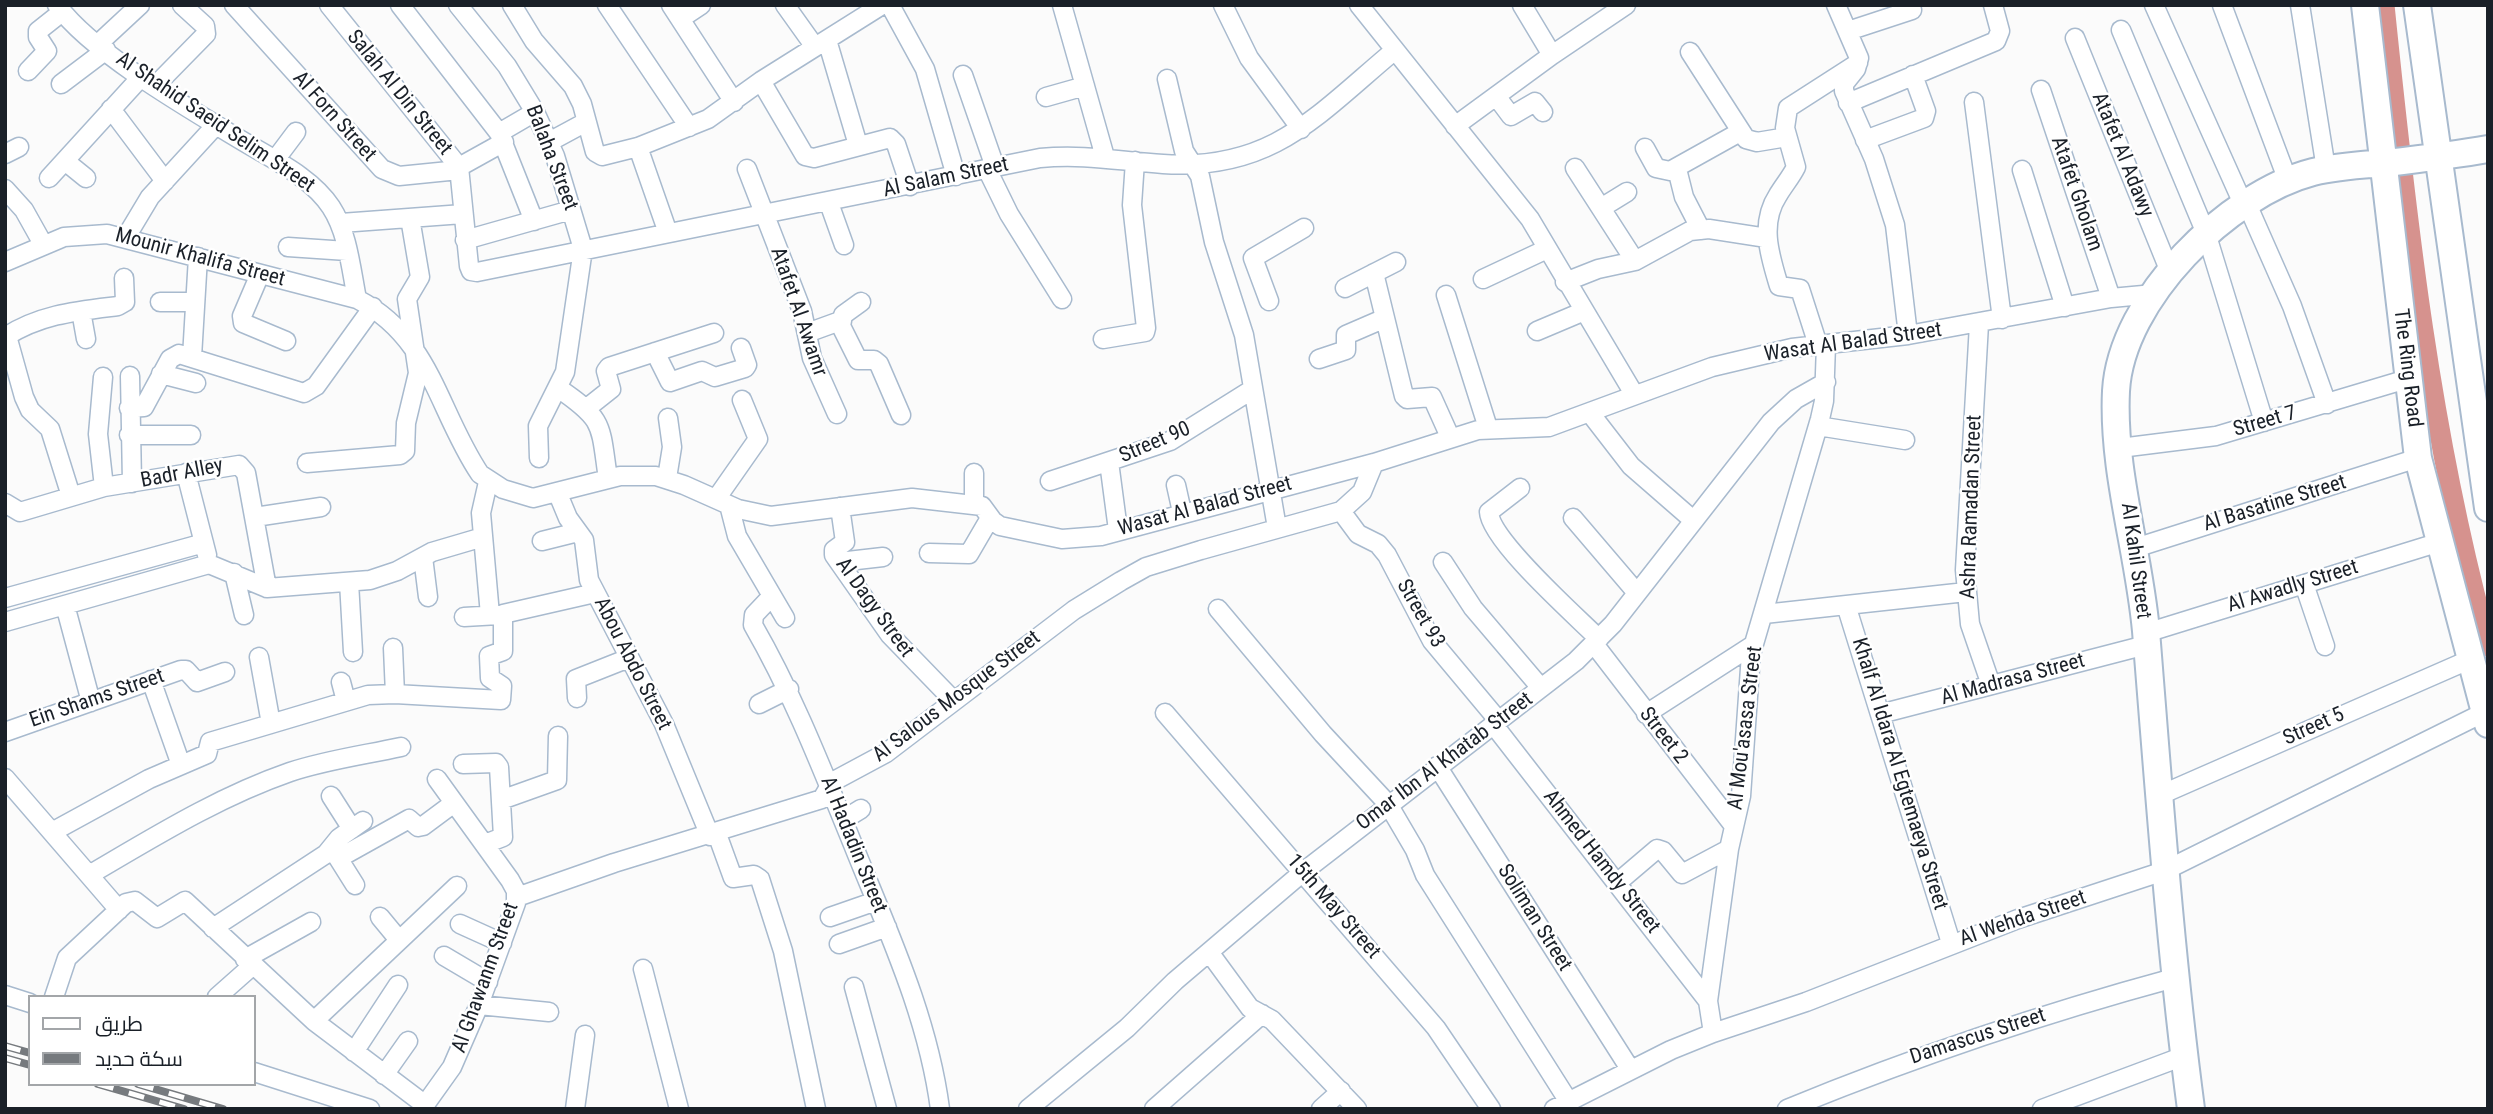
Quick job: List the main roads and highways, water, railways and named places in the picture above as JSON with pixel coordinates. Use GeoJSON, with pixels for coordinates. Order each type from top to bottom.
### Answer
{"type":"FeatureCollection","features":[{"type":"Feature","properties":{"kind":"waterway"},"geometry":{"type":"LineString","coordinates":[[2384,5],[2411,247],[2435,408],[2450,488],[2488,646]]}},
{"type":"Feature","properties":{"kind":"railway"},"geometry":{"type":"LineString","coordinates":[[5,1046],[28,1052]]}},
{"type":"Feature","properties":{"kind":"railway"},"geometry":{"type":"LineString","coordinates":[[5,1058],[28,1064]]}},
{"type":"Feature","properties":{"kind":"railway"},"geometry":{"type":"LineString","coordinates":[[105,1086],[184,1109]]}},
{"type":"Feature","properties":{"kind":"railway"},"geometry":{"type":"LineString","coordinates":[[145,1086],[223,1109]]}}]}
